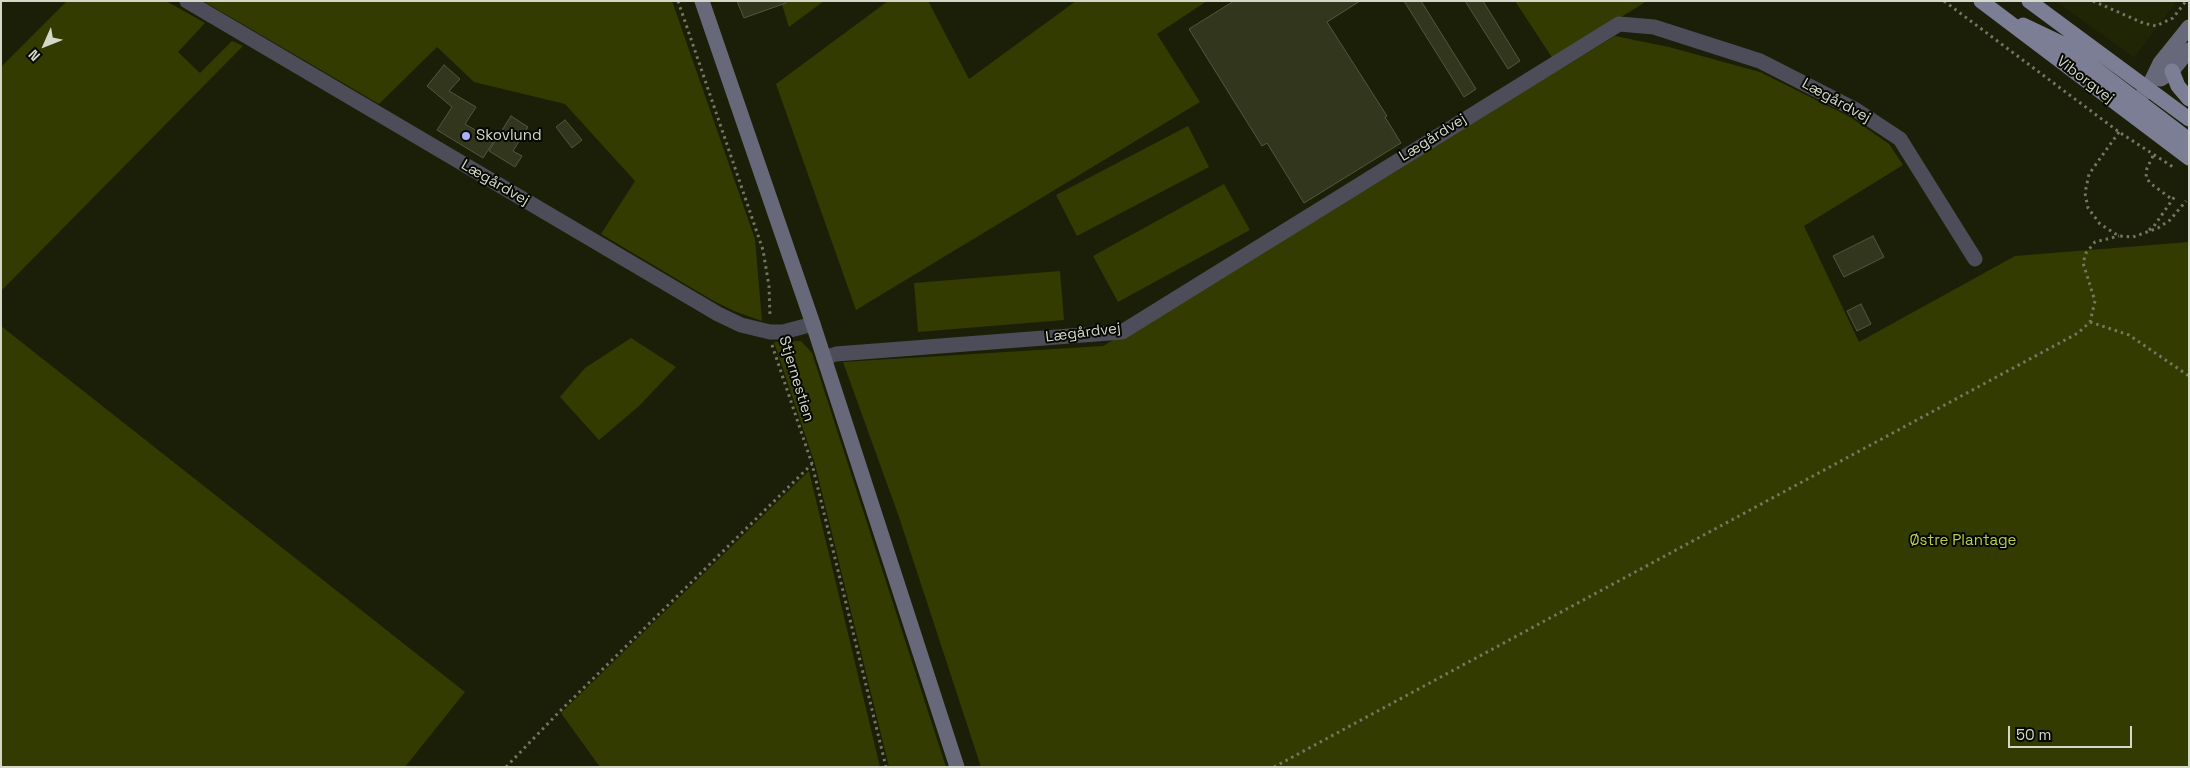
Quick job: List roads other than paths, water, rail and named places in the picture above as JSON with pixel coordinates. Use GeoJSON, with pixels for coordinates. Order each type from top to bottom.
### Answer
{"type":"FeatureCollection","features":[{"type":"Feature","properties":{"kind":"main road","name":"Viborgvej"},"geometry":{"type":"LineString","coordinates":[[2029,1],[2143,94],[2189,119]]}},
{"type":"Feature","properties":{"kind":"main road","name":"Viborgvej"},"geometry":{"type":"LineString","coordinates":[[1987,6],[2189,158]]}},
{"type":"Feature","properties":{"kind":"main road"},"geometry":{"type":"LineString","coordinates":[[1987,6],[2063,44],[2143,94],[2189,140]]}},
{"type":"Feature","properties":{"kind":"main road"},"geometry":{"type":"LineString","coordinates":[[2172,71],[2178,86],[2189,99]]}},
{"type":"Feature","properties":{"kind":"street","name":"Lægårdvej"},"geometry":{"type":"LineString","coordinates":[[187,1],[741,326],[770,332],[783,332],[813,324]]}},
{"type":"Feature","properties":{"kind":"street"},"geometry":{"type":"LineString","coordinates":[[702,1],[813,324],[957,767]]}},
{"type":"Feature","properties":{"kind":"street","name":"Lægårdvej"},"geometry":{"type":"LineString","coordinates":[[824,358],[836,354],[1122,332],[1618,24],[1654,27],[1760,61],[1863,115],[1900,139],[1975,259]]}},
{"type":"Feature","properties":{"kind":"street"},"geometry":{"type":"LineString","coordinates":[[2143,94],[2160,63],[2189,28]]}},
{"type":"Feature","properties":{"kind":"street"},"geometry":{"type":"LineString","coordinates":[[2143,94],[2172,71],[2189,50]]}},
{"type":"Feature","properties":{"kind":"place","name":"Skovlund"},"geometry":{"type":"Point","coordinates":[466,136]}},
{"type":"Feature","properties":{"kind":"park label","name":"Østre Plantage"},"geometry":{"type":"Point","coordinates":[1963,541]}}]}
